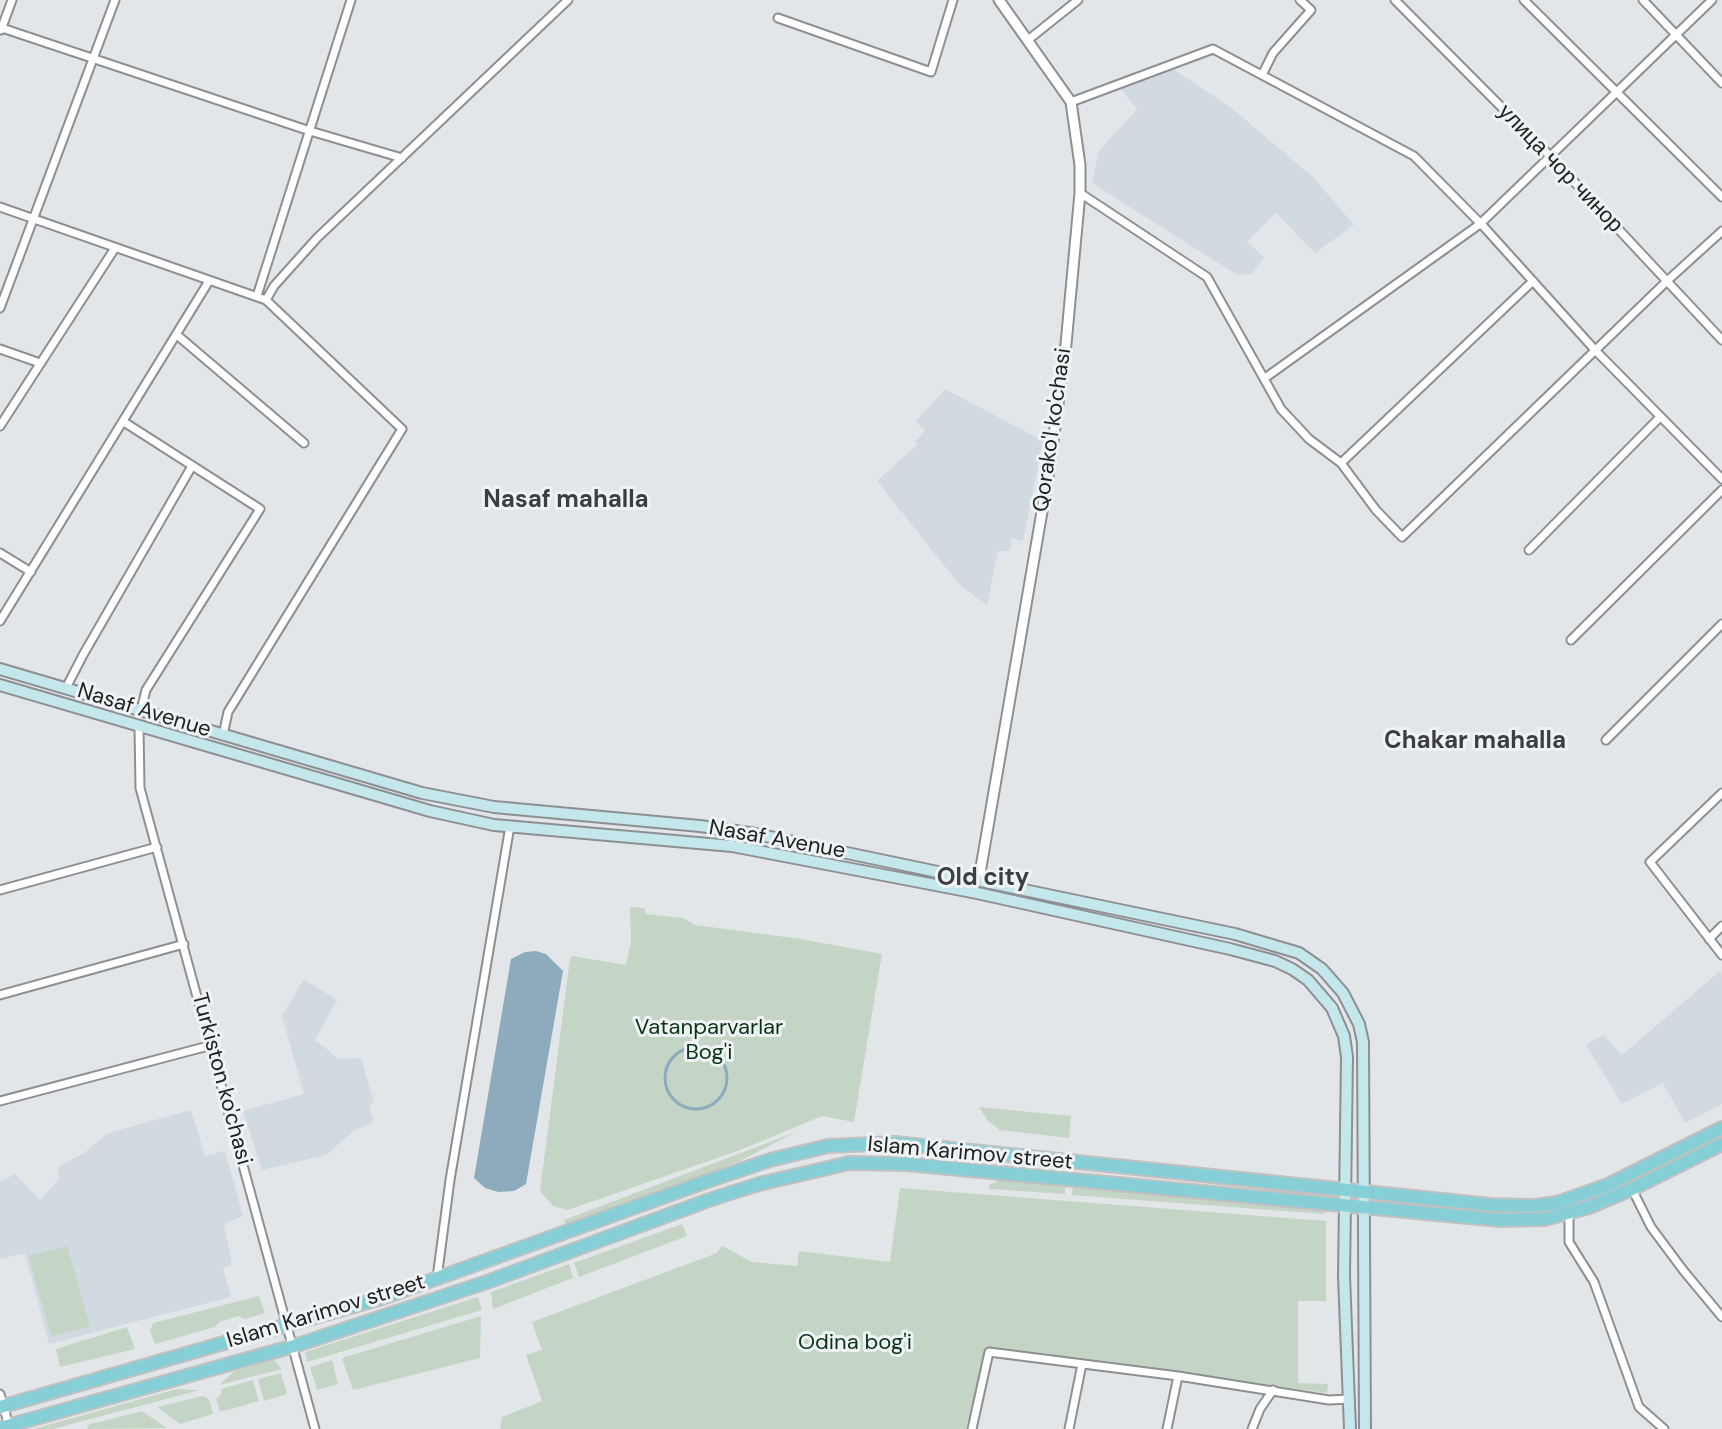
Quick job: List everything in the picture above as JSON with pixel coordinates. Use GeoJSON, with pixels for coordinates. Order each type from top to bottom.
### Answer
{"type":"FeatureCollection","features":[{"type":"Feature","properties":{"kind":"main road","name":"Nasaf Avenue"},"geometry":{"type":"LineString","coordinates":[[0,669],[418,792],[494,807],[756,834],[1172,920],[1299,953],[1322,969],[1343,993],[1359,1024],[1363,1042],[1365,1429]]}},
{"type":"Feature","properties":{"kind":"main road","name":"Nasaf Avenue"},"geometry":{"type":"LineString","coordinates":[[0,685],[430,811],[510,826],[732,846],[977,893],[1275,961],[1308,980],[1332,1008],[1344,1036],[1347,1057],[1344,1276],[1350,1429]]}},
{"type":"Feature","properties":{"kind":"main road"},"geometry":{"type":"LineString","coordinates":[[1169,935],[1172,920]]}},
{"type":"Feature","properties":{"kind":"main road","name":"Islam Karimov street"},"geometry":{"type":"LineString","coordinates":[[1,1402],[288,1326],[437,1278],[770,1160],[828,1146],[895,1143],[1491,1205],[1534,1206],[1557,1203],[1621,1179],[1722,1128]]}},
{"type":"Feature","properties":{"kind":"main road","name":"Islam Karimov street"},"geometry":{"type":"LineString","coordinates":[[6,1427],[294,1346],[487,1282],[759,1184],[849,1163],[874,1162],[1500,1220],[1545,1219],[1569,1213],[1632,1189],[1722,1144]]}},
{"type":"Feature","properties":{"kind":"main road"},"geometry":{"type":"LineString","coordinates":[[663,1197],[669,1215]]}},
{"type":"Feature","properties":{"kind":"street"},"geometry":{"type":"LineString","coordinates":[[12,0],[1,30],[402,158]]}},
{"type":"Feature","properties":{"kind":"street"},"geometry":{"type":"LineString","coordinates":[[0,308],[115,0]]}},
{"type":"Feature","properties":{"kind":"street"},"geometry":{"type":"LineString","coordinates":[[257,296],[351,0]]}},
{"type":"Feature","properties":{"kind":"street"},"geometry":{"type":"LineString","coordinates":[[266,300],[274,286],[317,238],[568,0]]}},
{"type":"Feature","properties":{"kind":"street"},"geometry":{"type":"LineString","coordinates":[[778,18],[931,72],[953,0]]}},
{"type":"Feature","properties":{"kind":"street","name":"Qorako'l ko'chasi"},"geometry":{"type":"LineString","coordinates":[[979,879],[1050,465],[1066,344],[1080,193],[1080,165],[1071,102],[999,0]]}},
{"type":"Feature","properties":{"kind":"street"},"geometry":{"type":"LineString","coordinates":[[1028,40],[1078,0]]}},
{"type":"Feature","properties":{"kind":"street"},"geometry":{"type":"LineString","coordinates":[[1262,75],[1273,53],[1311,10],[1300,0]]}},
{"type":"Feature","properties":{"kind":"street","name":"улица чор чинор"},"geometry":{"type":"LineString","coordinates":[[1395,0],[1550,156],[1722,340]]}},
{"type":"Feature","properties":{"kind":"street"},"geometry":{"type":"LineString","coordinates":[[1524,0],[1722,197]]}},
{"type":"Feature","properties":{"kind":"street"},"geometry":{"type":"LineString","coordinates":[[1643,0],[1722,83]]}},
{"type":"Feature","properties":{"kind":"street"},"geometry":{"type":"LineString","coordinates":[[1265,378],[1480,224],[1712,0]]}},
{"type":"Feature","properties":{"kind":"street"},"geometry":{"type":"LineString","coordinates":[[1071,102],[1213,49],[1414,156],[1595,350],[1722,479]]}},
{"type":"Feature","properties":{"kind":"street"},"geometry":{"type":"LineString","coordinates":[[1080,193],[1207,277],[1281,409],[1309,439],[1341,463],[1376,510],[1402,537],[1722,231]]}},
{"type":"Feature","properties":{"kind":"street"},"geometry":{"type":"LineString","coordinates":[[0,207],[266,300],[402,429],[228,712],[223,735]]}},
{"type":"Feature","properties":{"kind":"street"},"geometry":{"type":"LineString","coordinates":[[0,426],[115,248]]}},
{"type":"Feature","properties":{"kind":"street"},"geometry":{"type":"LineString","coordinates":[[0,621],[209,281]]}},
{"type":"Feature","properties":{"kind":"street"},"geometry":{"type":"LineString","coordinates":[[1341,463],[1533,281]]}},
{"type":"Feature","properties":{"kind":"street"},"geometry":{"type":"LineString","coordinates":[[177,335],[304,443]]}},
{"type":"Feature","properties":{"kind":"street"},"geometry":{"type":"LineString","coordinates":[[0,349],[40,363]]}},
{"type":"Feature","properties":{"kind":"street"},"geometry":{"type":"LineString","coordinates":[[1529,550],[1660,417]]}},
{"type":"Feature","properties":{"kind":"street"},"geometry":{"type":"LineString","coordinates":[[124,422],[260,509],[146,690],[141,710]]}},
{"type":"Feature","properties":{"kind":"street"},"geometry":{"type":"LineString","coordinates":[[66,688],[192,466]]}},
{"type":"Feature","properties":{"kind":"street"},"geometry":{"type":"LineString","coordinates":[[1571,640],[1722,490]]}},
{"type":"Feature","properties":{"kind":"street"},"geometry":{"type":"LineString","coordinates":[[0,553],[31,572]]}},
{"type":"Feature","properties":{"kind":"street"},"geometry":{"type":"LineString","coordinates":[[1606,740],[1722,624]]}},
{"type":"Feature","properties":{"kind":"street","name":"Turkiston ko'chasi"},"geometry":{"type":"LineString","coordinates":[[139,728],[140,788],[315,1429]]}},
{"type":"Feature","properties":{"kind":"street"},"geometry":{"type":"LineString","coordinates":[[1722,793],[1650,862],[1722,955]]}},
{"type":"Feature","properties":{"kind":"street"},"geometry":{"type":"LineString","coordinates":[[437,1278],[450,1180],[510,826]]}},
{"type":"Feature","properties":{"kind":"street"},"geometry":{"type":"LineString","coordinates":[[0,890],[157,847]]}},
{"type":"Feature","properties":{"kind":"street"},"geometry":{"type":"LineString","coordinates":[[977,893],[979,879]]}},
{"type":"Feature","properties":{"kind":"street"},"geometry":{"type":"LineString","coordinates":[[1709,939],[1722,926]]}},
{"type":"Feature","properties":{"kind":"street"},"geometry":{"type":"LineString","coordinates":[[0,995],[184,944]]}},
{"type":"Feature","properties":{"kind":"street"},"geometry":{"type":"LineString","coordinates":[[0,1101],[212,1045]]}},
{"type":"Feature","properties":{"kind":"street"},"geometry":{"type":"LineString","coordinates":[[1632,1189],[1658,1237],[1722,1317]]}},
{"type":"Feature","properties":{"kind":"street"},"geometry":{"type":"LineString","coordinates":[[1569,1213],[1569,1242],[1594,1282],[1639,1407],[1664,1429]]}},
{"type":"Feature","properties":{"kind":"street"},"geometry":{"type":"LineString","coordinates":[[972,1429],[989,1352],[1178,1376],[1329,1400],[1349,1399]]}},
{"type":"Feature","properties":{"kind":"street"},"geometry":{"type":"LineString","coordinates":[[1069,1429],[1082,1364]]}},
{"type":"Feature","properties":{"kind":"street"},"geometry":{"type":"LineString","coordinates":[[1167,1429],[1178,1376]]}},
{"type":"Feature","properties":{"kind":"street"},"geometry":{"type":"LineString","coordinates":[[1252,1429],[1260,1409],[1273,1390]]}},
{"type":"Feature","properties":{"kind":"street"},"geometry":{"type":"LineString","coordinates":[[1,1402],[6,1427]]}},
{"type":"Feature","properties":{"kind":"shaded area"},"geometry":{"type":"Polygon","coordinates":[[[1173,69],[1230,107],[1313,177],[1354,225],[1315,253],[1276,213],[1247,242],[1264,257],[1252,274],[1237,275],[1092,183],[1099,151],[1137,109],[1121,89],[1173,69]]]}},
{"type":"Feature","properties":{"kind":"shaded area"},"geometry":{"type":"Polygon","coordinates":[[[945,389],[1043,441],[1023,541],[1012,538],[1010,551],[998,551],[987,606],[959,584],[877,481],[918,444],[915,442],[925,431],[916,421],[945,389]]]}},
{"type":"Feature","properties":{"kind":"shaded area"},"geometry":{"type":"Polygon","coordinates":[[[1720,971],[1722,1104],[1685,1123],[1663,1083],[1622,1104],[1586,1045],[1603,1035],[1622,1055],[1720,971]]]}},
{"type":"Feature","properties":{"kind":"shaded area"},"geometry":{"type":"Polygon","coordinates":[[[304,979],[337,1000],[315,1040],[339,1059],[361,1058],[374,1103],[369,1105],[374,1122],[355,1130],[326,1155],[262,1170],[243,1111],[304,1094],[282,1016],[304,979]]]}},
{"type":"Feature","properties":{"kind":"shaded area"},"geometry":{"type":"Polygon","coordinates":[[[191,1110],[205,1156],[225,1151],[243,1216],[224,1224],[232,1265],[223,1268],[231,1297],[49,1344],[25,1253],[0,1259],[0,1182],[15,1174],[40,1200],[59,1179],[58,1167],[84,1153],[108,1133],[191,1110]]]}},
{"type":"Feature","properties":{"kind":"green space","name":"Vatanparvarlar Bog'i"},"geometry":{"type":"Polygon","coordinates":[[[630,907],[644,908],[646,914],[683,918],[695,925],[801,939],[882,954],[854,1122],[822,1116],[743,1149],[568,1210],[553,1206],[540,1191],[570,959],[572,956],[626,965],[631,941],[630,907]]]}},
{"type":"Feature","properties":{"kind":"green space"},"geometry":{"type":"Polygon","coordinates":[[[979,1107],[1071,1116],[1069,1138],[1000,1130],[988,1121],[979,1107]]]}},
{"type":"Feature","properties":{"kind":"green space"},"geometry":{"type":"Polygon","coordinates":[[[796,1132],[738,1162],[571,1225],[564,1222],[564,1220],[796,1132]]]}},
{"type":"Feature","properties":{"kind":"green space"},"geometry":{"type":"Polygon","coordinates":[[[1000,1180],[1065,1185],[1065,1194],[989,1189],[989,1185],[1000,1180]]]}},
{"type":"Feature","properties":{"kind":"green space"},"geometry":{"type":"Polygon","coordinates":[[[1073,1186],[1325,1211],[1324,1214],[1072,1195],[1073,1186]]]}},
{"type":"Feature","properties":{"kind":"green space","name":"Odina bog'i"},"geometry":{"type":"Polygon","coordinates":[[[900,1188],[1326,1221],[1326,1301],[1298,1301],[1298,1383],[1328,1384],[1327,1393],[986,1347],[966,1429],[500,1429],[502,1417],[542,1401],[526,1355],[542,1350],[532,1322],[717,1253],[722,1246],[752,1262],[797,1266],[799,1251],[890,1262],[900,1188]]]}},
{"type":"Feature","properties":{"kind":"green space"},"geometry":{"type":"Polygon","coordinates":[[[682,1224],[687,1236],[579,1277],[574,1263],[682,1224]]]}},
{"type":"Feature","properties":{"kind":"green space"},"geometry":{"type":"Polygon","coordinates":[[[67,1246],[90,1326],[51,1336],[29,1256],[67,1246]]]}},
{"type":"Feature","properties":{"kind":"green space"},"geometry":{"type":"Polygon","coordinates":[[[569,1264],[573,1278],[493,1309],[491,1292],[569,1264]]]}},
{"type":"Feature","properties":{"kind":"green space"},"geometry":{"type":"Polygon","coordinates":[[[259,1296],[265,1313],[245,1319],[238,1316],[215,1327],[155,1344],[150,1331],[153,1323],[259,1296]]]}},
{"type":"Feature","properties":{"kind":"green space"},"geometry":{"type":"Polygon","coordinates":[[[478,1297],[482,1310],[307,1362],[305,1352],[478,1297]]]}},
{"type":"Feature","properties":{"kind":"green space"},"geometry":{"type":"Polygon","coordinates":[[[481,1316],[480,1358],[353,1390],[342,1358],[481,1316]]]}},
{"type":"Feature","properties":{"kind":"green space"},"geometry":{"type":"Polygon","coordinates":[[[127,1327],[135,1349],[60,1367],[56,1349],[127,1327]]]}},
{"type":"Feature","properties":{"kind":"green space"},"geometry":{"type":"Polygon","coordinates":[[[274,1360],[282,1369],[219,1385],[235,1371],[274,1360]]]}},
{"type":"Feature","properties":{"kind":"green space"},"geometry":{"type":"Polygon","coordinates":[[[332,1360],[338,1384],[317,1390],[310,1367],[332,1360]]]}},
{"type":"Feature","properties":{"kind":"green space"},"geometry":{"type":"Polygon","coordinates":[[[281,1373],[287,1394],[264,1401],[258,1379],[281,1373]]]}},
{"type":"Feature","properties":{"kind":"green space"},"geometry":{"type":"Polygon","coordinates":[[[253,1380],[259,1401],[220,1412],[216,1399],[221,1389],[253,1380]]]}},
{"type":"Feature","properties":{"kind":"green space"},"geometry":{"type":"Polygon","coordinates":[[[177,1389],[200,1390],[53,1429],[33,1429],[177,1389]]]}},
{"type":"Feature","properties":{"kind":"green space"},"geometry":{"type":"Polygon","coordinates":[[[203,1396],[209,1399],[213,1414],[180,1424],[157,1407],[203,1396]]]}},
{"type":"Feature","properties":{"kind":"green space"},"geometry":{"type":"Polygon","coordinates":[[[142,1411],[167,1428],[88,1429],[87,1425],[142,1411]]]}},
{"type":"Feature","properties":{"kind":"water"},"geometry":{"type":"Polygon","coordinates":[[[525,952],[546,954],[563,971],[526,1184],[514,1191],[498,1192],[485,1188],[474,1178],[511,959],[525,952]]]}},
{"type":"Feature","properties":{"kind":"waterway"},"geometry":{"type":"LineString","coordinates":[[696,1047],[708,1049],[718,1056],[725,1066],[727,1078],[725,1090],[718,1100],[708,1107],[696,1109],[684,1107],[674,1100],[667,1090],[665,1078],[667,1066],[674,1056],[684,1049],[696,1047]]}},
{"type":"Feature","properties":{"kind":"district","name":"Nasaf mahalla"},"geometry":{"type":"Point","coordinates":[566,501]}},
{"type":"Feature","properties":{"kind":"district","name":"Chakar mahalla"},"geometry":{"type":"Point","coordinates":[1475,742]}},
{"type":"Feature","properties":{"kind":"district","name":"Old city"},"geometry":{"type":"Point","coordinates":[983,879]}}]}
